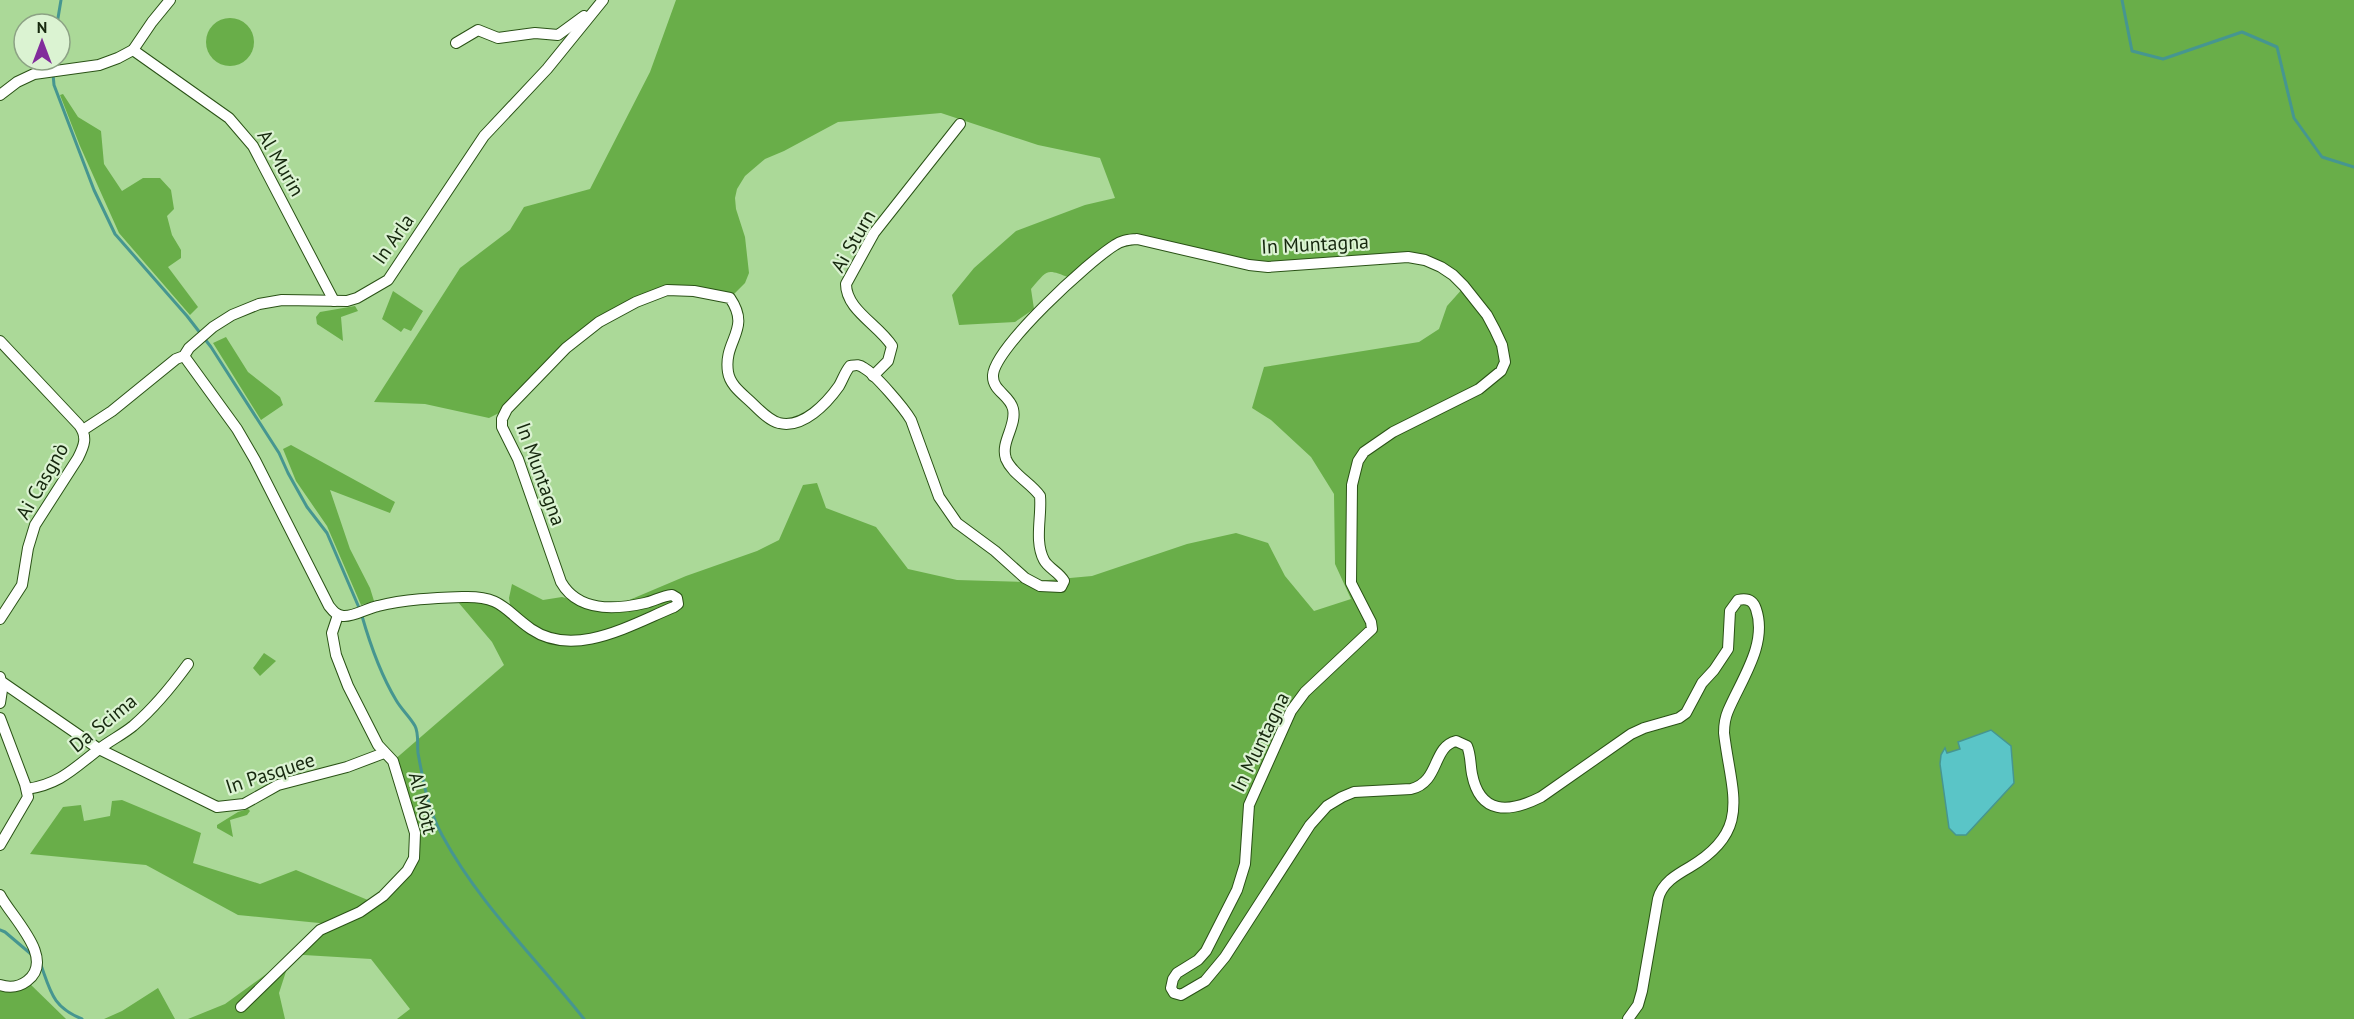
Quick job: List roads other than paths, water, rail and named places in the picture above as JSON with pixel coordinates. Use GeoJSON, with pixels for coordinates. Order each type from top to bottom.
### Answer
{"type":"FeatureCollection","features":[{"type":"Feature","properties":{"kind":"street"},"geometry":{"type":"LineString","coordinates":[[0,94],[25,78],[46,71],[107,64],[133,50],[147,28],[170,0]]}},
{"type":"Feature","properties":{"kind":"street","name":"In Arla"},"geometry":{"type":"LineString","coordinates":[[83,430],[112,411],[176,359],[184,356],[195,342],[232,315],[259,304],[282,300],[334,301],[357,298],[383,284],[392,275],[484,136],[552,63],[603,0]]}},
{"type":"Feature","properties":{"kind":"street"},"geometry":{"type":"LineString","coordinates":[[456,43],[478,30],[498,38],[535,33],[558,35],[593,12]]}},
{"type":"Feature","properties":{"kind":"street","name":"Al Murin"},"geometry":{"type":"LineString","coordinates":[[133,50],[229,118],[242,132],[253,146],[334,301]]}},
{"type":"Feature","properties":{"kind":"street","name":"Ai Sturn"},"geometry":{"type":"LineString","coordinates":[[873,376],[888,361],[892,346],[852,303],[846,293],[846,284],[873,233],[960,124]]}},
{"type":"Feature","properties":{"kind":"street","name":"In Muntagna"},"geometry":{"type":"LineString","coordinates":[[338,615],[351,615],[375,606],[450,597],[479,597],[502,604],[532,630],[548,637],[568,641],[606,635],[678,604],[677,598],[672,595],[646,603],[598,607],[572,598],[561,582],[518,459],[502,427],[502,418],[507,409],[566,348],[599,322],[636,302],[667,291],[694,291],[730,298],[736,307],[739,323],[728,354],[729,377],[738,390],[759,410],[778,423],[790,424],[810,416],[830,397],[850,366],[858,364],[866,368],[904,409],[911,420],[939,497],[957,523],[995,551],[1025,578],[1040,586],[1052,588],[1061,587],[1064,581],[1060,574],[1045,562],[1040,549],[1040,496],[1006,459],[1005,449],[1014,417],[1013,408],[1009,399],[993,382],[993,373],[1016,337],[1036,314],[1105,252],[1124,240],[1137,239],[1249,265],[1268,267],[1408,257],[1425,260],[1453,275],[1487,315],[1502,345],[1504,362],[1501,371],[1479,389],[1393,432],[1364,452],[1358,461],[1352,484],[1351,574],[1352,586],[1371,622],[1372,629],[1305,692],[1291,711],[1249,806],[1245,864],[1234,896],[1206,951],[1198,960],[1177,973],[1171,982],[1171,988],[1174,993],[1181,995],[1205,981],[1240,935],[1310,825],[1334,802],[1354,792],[1419,787],[1431,775],[1446,746],[1456,741],[1465,744],[1469,749],[1474,781],[1482,798],[1488,804],[1505,808],[1528,803],[1631,734],[1683,716],[1702,683],[1728,649],[1731,607],[1738,600],[1747,599],[1756,609],[1758,639],[1725,722],[1734,796],[1732,819],[1727,834],[1717,849],[1676,876],[1661,890],[1640,1001],[1630,1017]]}},
{"type":"Feature","properties":{"kind":"street"},"geometry":{"type":"LineString","coordinates":[[0,341],[83,430]]}},
{"type":"Feature","properties":{"kind":"street"},"geometry":{"type":"LineString","coordinates":[[184,356],[237,429],[329,606],[338,615]]}},
{"type":"Feature","properties":{"kind":"street","name":"Ai Casgnò"},"geometry":{"type":"LineString","coordinates":[[0,619],[22,585],[28,548],[35,525],[78,458],[85,441],[83,430]]}},
{"type":"Feature","properties":{"kind":"street","name":"Al Mòtt"},"geometry":{"type":"LineString","coordinates":[[241,1007],[320,930],[375,903],[390,890],[411,865],[415,851],[416,833],[393,761],[384,753],[348,686],[336,655],[332,633],[338,615]]}},
{"type":"Feature","properties":{"kind":"street","name":"Da Scima"},"geometry":{"type":"LineString","coordinates":[[27,789],[55,782],[70,774],[99,749],[134,725],[188,664]]}},
{"type":"Feature","properties":{"kind":"street"},"geometry":{"type":"LineString","coordinates":[[0,704],[1,679]]}},
{"type":"Feature","properties":{"kind":"street","name":"In Pasquee"},"geometry":{"type":"LineString","coordinates":[[1,679],[99,749],[184,789],[203,795],[217,807],[244,804],[278,785],[347,767],[384,753]]}},
{"type":"Feature","properties":{"kind":"street"},"geometry":{"type":"LineString","coordinates":[[0,718],[28,797],[0,845]]}},
{"type":"Feature","properties":{"kind":"street"},"geometry":{"type":"LineString","coordinates":[[0,895],[33,944],[38,957],[34,974],[25,983],[8,987],[0,985]]}},
{"type":"Feature","properties":{"kind":"water"},"geometry":{"type":"Polygon","coordinates":[[[1991,730],[2011,746],[2014,783],[1966,835],[1956,835],[1949,828],[1940,764],[1941,755],[1945,748],[1947,753],[1960,749],[1958,742],[1991,730]]]}},
{"type":"Feature","properties":{"kind":"waterway"},"geometry":{"type":"LineString","coordinates":[[59,12],[61,0]]}},
{"type":"Feature","properties":{"kind":"waterway"},"geometry":{"type":"LineString","coordinates":[[2122,0],[2132,51],[2163,59],[2242,32],[2277,47],[2294,118],[2322,157],[2354,167]]}},
{"type":"Feature","properties":{"kind":"waterway"},"geometry":{"type":"LineString","coordinates":[[53,74],[54,85],[94,190],[115,234],[211,347],[279,453],[307,507],[327,533],[360,610]]}},
{"type":"Feature","properties":{"kind":"waterway"},"geometry":{"type":"LineString","coordinates":[[362,616],[385,680],[416,729],[418,753],[427,795],[442,835],[473,884],[584,1019]]}},
{"type":"Feature","properties":{"kind":"waterway"},"geometry":{"type":"LineString","coordinates":[[0,930],[31,954]]}},
{"type":"Feature","properties":{"kind":"waterway"},"geometry":{"type":"LineString","coordinates":[[41,965],[54,998],[65,1009],[82,1019]]}}]}
